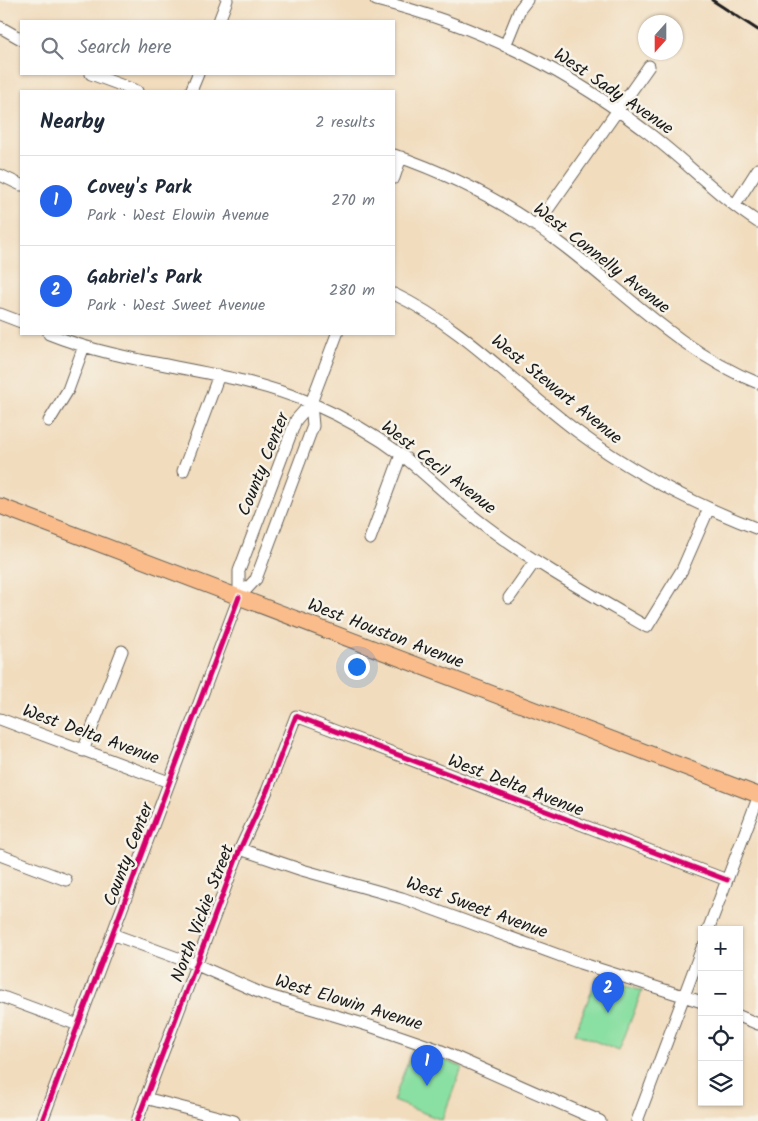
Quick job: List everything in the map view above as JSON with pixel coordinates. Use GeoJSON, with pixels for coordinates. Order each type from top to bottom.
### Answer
{"type":"FeatureCollection","features":[{"type":"Feature","properties":{"kind":"main road","name":"West Houston Avenue"},"geometry":{"type":"LineString","coordinates":[[0,506],[758,797]]}},
{"type":"Feature","properties":{"kind":"street"},"geometry":{"type":"LineString","coordinates":[[219,20],[227,0]]}},
{"type":"Feature","properties":{"kind":"street","name":"West Sady Avenue"},"geometry":{"type":"LineString","coordinates":[[377,0],[453,24],[505,46],[572,80],[619,111],[668,148],[758,222]]}},
{"type":"Feature","properties":{"kind":"street"},"geometry":{"type":"LineString","coordinates":[[505,46],[520,10],[527,0]]}},
{"type":"Feature","properties":{"kind":"street"},"geometry":{"type":"LineString","coordinates":[[0,27],[20,38]]}},
{"type":"Feature","properties":{"kind":"street"},"geometry":{"type":"LineString","coordinates":[[536,226],[619,111],[648,66]]}},
{"type":"Feature","properties":{"kind":"street"},"geometry":{"type":"LineString","coordinates":[[94,75],[134,90]]}},
{"type":"Feature","properties":{"kind":"street"},"geometry":{"type":"LineString","coordinates":[[191,90],[198,75]]}},
{"type":"Feature","properties":{"kind":"street"},"geometry":{"type":"LineString","coordinates":[[395,171],[397,156]]}},
{"type":"Feature","properties":{"kind":"street","name":"West Connelly Avenue"},"geometry":{"type":"LineString","coordinates":[[397,156],[444,173],[490,197],[536,226],[684,343],[735,374],[758,383]]}},
{"type":"Feature","properties":{"kind":"street"},"geometry":{"type":"LineString","coordinates":[[735,205],[758,169]]}},
{"type":"Feature","properties":{"kind":"street"},"geometry":{"type":"LineString","coordinates":[[0,174],[20,184]]}},
{"type":"Feature","properties":{"kind":"street","name":"West Stewart Avenue"},"geometry":{"type":"LineString","coordinates":[[395,295],[464,337],[585,437],[648,478],[709,508],[758,529]]}},
{"type":"Feature","properties":{"kind":"street"},"geometry":{"type":"LineString","coordinates":[[0,314],[20,322]]}},
{"type":"Feature","properties":{"kind":"street","name":"West Cecil Avenue"},"geometry":{"type":"LineString","coordinates":[[52,335],[84,346],[273,388],[311,403],[350,422],[401,455],[484,525],[535,561],[647,627],[682,570],[709,508]]}},
{"type":"Feature","properties":{"kind":"street","name":"County Center"},"geometry":{"type":"LineString","coordinates":[[42,1121],[239,597],[239,571],[296,420],[311,403],[337,335]]}},
{"type":"Feature","properties":{"kind":"street"},"geometry":{"type":"LineString","coordinates":[[49,421],[68,390],[84,346]]}},
{"type":"Feature","properties":{"kind":"street"},"geometry":{"type":"LineString","coordinates":[[183,471],[219,375]]}},
{"type":"Feature","properties":{"kind":"street","name":"County Center"},"geometry":{"type":"LineString","coordinates":[[239,597],[256,579],[312,426],[311,403]]}},
{"type":"Feature","properties":{"kind":"street"},"geometry":{"type":"LineString","coordinates":[[370,539],[401,455]]}},
{"type":"Feature","properties":{"kind":"street"},"geometry":{"type":"LineString","coordinates":[[509,598],[535,561]]}},
{"type":"Feature","properties":{"kind":"street"},"geometry":{"type":"LineString","coordinates":[[83,751],[122,652]]}},
{"type":"Feature","properties":{"kind":"street","name":"West Delta Avenue"},"geometry":{"type":"LineString","coordinates":[[296,716],[727,880]]}},
{"type":"Feature","properties":{"kind":"street","name":"North Vickie Street"},"geometry":{"type":"LineString","coordinates":[[137,1121],[240,849],[267,791],[296,716]]}},
{"type":"Feature","properties":{"kind":"street","name":"West Delta Avenue"},"geometry":{"type":"LineString","coordinates":[[0,719],[170,782]]}},
{"type":"Feature","properties":{"kind":"street"},"geometry":{"type":"LineString","coordinates":[[710,926],[758,797]]}},
{"type":"Feature","properties":{"kind":"street","name":"West Sweet Avenue"},"geometry":{"type":"LineString","coordinates":[[240,849],[302,870],[402,898],[580,963],[698,1001]]}},
{"type":"Feature","properties":{"kind":"street"},"geometry":{"type":"LineString","coordinates":[[0,855],[66,880]]}},
{"type":"Feature","properties":{"kind":"street","name":"West Elowin Avenue"},"geometry":{"type":"LineString","coordinates":[[112,934],[197,965],[262,994],[363,1023],[437,1049],[600,1121]]}},
{"type":"Feature","properties":{"kind":"street"},"geometry":{"type":"LineString","coordinates":[[637,1121],[698,959]]}},
{"type":"Feature","properties":{"kind":"street"},"geometry":{"type":"LineString","coordinates":[[0,996],[78,1025]]}},
{"type":"Feature","properties":{"kind":"street"},"geometry":{"type":"LineString","coordinates":[[743,1018],[758,1024]]}},
{"type":"Feature","properties":{"kind":"street"},"geometry":{"type":"LineString","coordinates":[[145,1098],[234,1121]]}},
{"type":"Feature","properties":{"kind":"green space"},"geometry":{"type":"Polygon","coordinates":[[[597,977],[642,991],[619,1051],[575,1033],[597,977]]]}},
{"type":"Feature","properties":{"kind":"green space"},"geometry":{"type":"Polygon","coordinates":[[[413,1048],[462,1067],[442,1120],[393,1101],[413,1048]]]}},
{"type":"Feature","properties":{"kind":"railway"},"geometry":{"type":"LineString","coordinates":[[712,0],[758,30]]}},
{"type":"Feature","properties":{"kind":"cycle path"},"geometry":{"type":"LineString","coordinates":[[42,1121],[239,597]]}},
{"type":"Feature","properties":{"kind":"cycle path"},"geometry":{"type":"LineString","coordinates":[[137,1121],[240,849],[267,791],[296,716],[727,880]]}},
{"type":"Feature","properties":{"kind":"place","name":"Gabriel's Park"},"geometry":{"type":"Point","coordinates":[608,1013]}},
{"type":"Feature","properties":{"kind":"place","name":"Covey's Park"},"geometry":{"type":"Point","coordinates":[427,1086]}}]}
